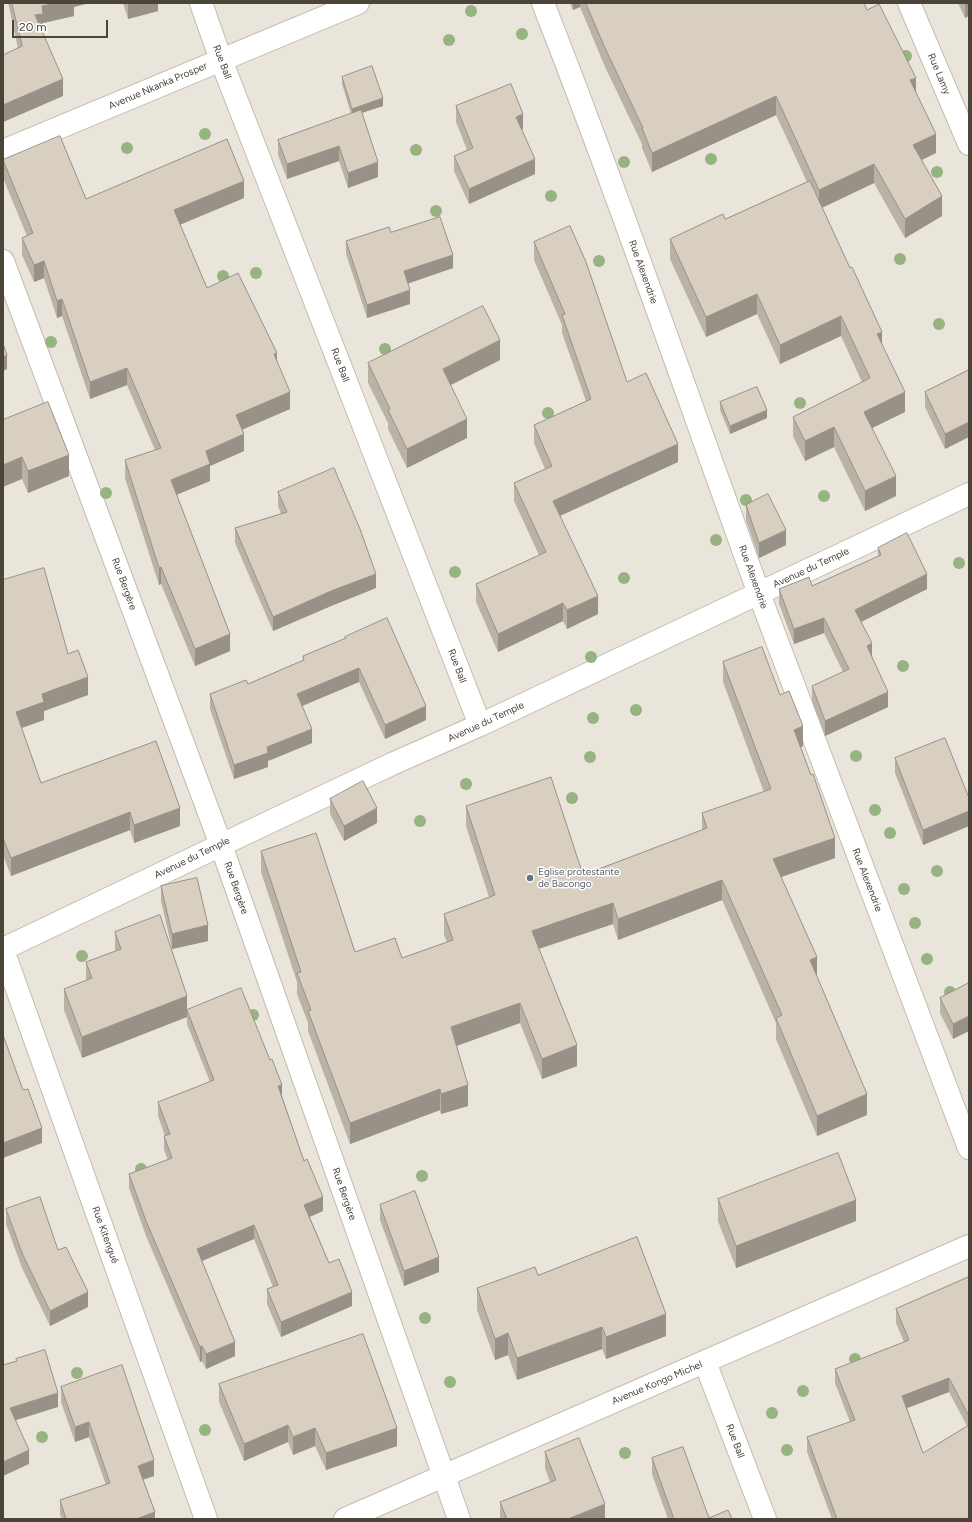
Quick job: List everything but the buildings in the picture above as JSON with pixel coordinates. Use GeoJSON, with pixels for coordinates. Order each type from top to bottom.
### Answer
{"type":"FeatureCollection","features":[{"type":"Feature","properties":{"kind":"street","name":"Rue Ball"},"geometry":{"type":"LineString","coordinates":[[201,3],[221,60],[480,725]]}},
{"type":"Feature","properties":{"kind":"street","name":"Avenue Nkanka Prosper"},"geometry":{"type":"LineString","coordinates":[[3,151],[358,3]]}},
{"type":"Feature","properties":{"kind":"street","name":"Rue Alexendrie"},"geometry":{"type":"LineString","coordinates":[[543,3],[586,114],[759,593],[898,964],[969,1148]]}},
{"type":"Feature","properties":{"kind":"street","name":"Rue Lamy"},"geometry":{"type":"LineString","coordinates":[[909,3],[969,144]]}},
{"type":"Feature","properties":{"kind":"street","name":"Rue Bergère"},"geometry":{"type":"LineString","coordinates":[[3,261],[221,845],[459,1519]]}},
{"type":"Feature","properties":{"kind":"street","name":"Avenue du Temple"},"geometry":{"type":"LineString","coordinates":[[3,950],[392,764],[480,725],[969,494]]}},
{"type":"Feature","properties":{"kind":"street","name":"Rue Kitengué"},"geometry":{"type":"LineString","coordinates":[[3,950],[206,1519]]}},
{"type":"Feature","properties":{"kind":"street","name":"Avenue Kongo Michel"},"geometry":{"type":"LineString","coordinates":[[345,1519],[969,1246]]}},
{"type":"Feature","properties":{"kind":"street","name":"Rue Ball"},"geometry":{"type":"LineString","coordinates":[[705,1362],[765,1519]]}},
{"type":"Feature","properties":{"kind":"shaded area"},"geometry":{"type":"Polygon","coordinates":[[[3,3],[969,3],[969,1519],[3,1519],[3,3]]]}},
{"type":"Feature","properties":{"kind":"place","name":"Eglise protestante de Bacongo"},"geometry":{"type":"Point","coordinates":[530,878]}}]}
